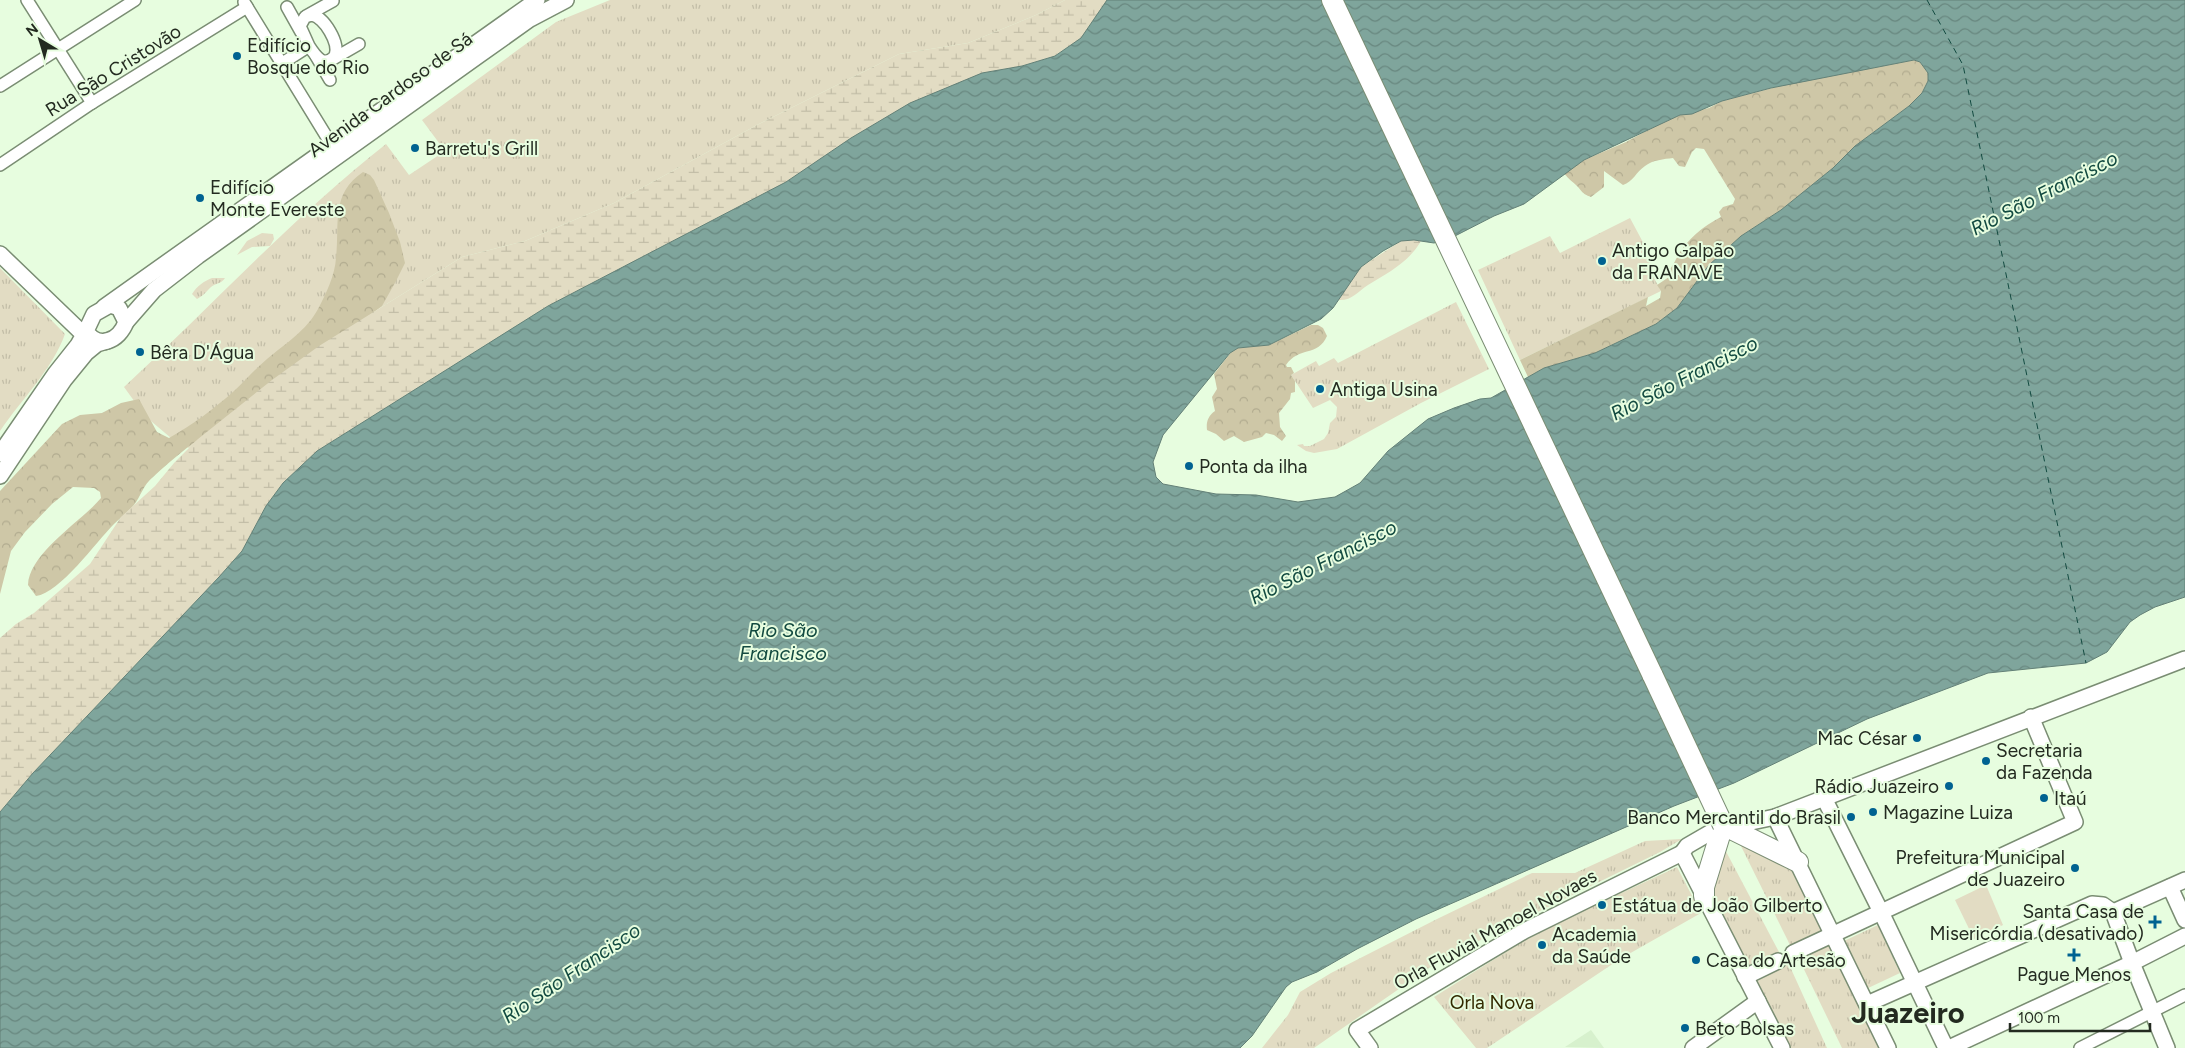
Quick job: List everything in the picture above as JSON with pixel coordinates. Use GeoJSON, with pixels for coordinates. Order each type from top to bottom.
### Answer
{"type":"FeatureCollection","features":[{"type":"Feature","properties":{"kind":"highway"},"geometry":{"type":"LineString","coordinates":[[1332,0],[1596,556],[1612,571],[1656,658],[1653,676],[1726,824],[1791,858]]}},
{"type":"Feature","properties":{"kind":"highway"},"geometry":{"type":"LineString","coordinates":[[1704,891],[1726,824]]}},
{"type":"Feature","properties":{"kind":"main road","name":"Avenida Cardoso de Sá"},"geometry":{"type":"LineString","coordinates":[[126,322],[144,300],[163,282],[537,0]]}},
{"type":"Feature","properties":{"kind":"main road","name":"Avenida Cardoso de Sá"},"geometry":{"type":"LineString","coordinates":[[104,307],[530,19],[566,0]]}},
{"type":"Feature","properties":{"kind":"main road"},"geometry":{"type":"LineString","coordinates":[[0,254],[92,339],[100,342],[107,341]]}},
{"type":"Feature","properties":{"kind":"main road"},"geometry":{"type":"LineString","coordinates":[[0,454],[79,328],[104,307],[115,306],[119,308],[123,312],[126,322],[118,335],[97,344],[86,352],[64,380],[0,476]]}},
{"type":"Feature","properties":{"kind":"main road"},"geometry":{"type":"LineString","coordinates":[[1726,824],[1742,824],[1775,817],[2179,661]]}},
{"type":"Feature","properties":{"kind":"main road"},"geometry":{"type":"LineString","coordinates":[[1793,953],[2075,822],[2031,717]]}},
{"type":"Feature","properties":{"kind":"main road"},"geometry":{"type":"LineString","coordinates":[[1824,798],[1948,1048],[2132,963],[2185,936]]}},
{"type":"Feature","properties":{"kind":"main road"},"geometry":{"type":"LineString","coordinates":[[1775,817],[1791,858],[1832,934],[1888,1048]]}},
{"type":"Feature","properties":{"kind":"main road","name":"Orla Fluvial Manoel Novaes"},"geometry":{"type":"LineString","coordinates":[[1370,1048],[1357,1030],[1524,931],[1683,855],[1687,846],[1726,824]]}},
{"type":"Feature","properties":{"kind":"main road"},"geometry":{"type":"LineString","coordinates":[[1683,855],[1704,891],[1782,1048]]}},
{"type":"Feature","properties":{"kind":"main road"},"geometry":{"type":"LineString","coordinates":[[2113,912],[2185,880]]}},
{"type":"Feature","properties":{"kind":"main road"},"geometry":{"type":"LineString","coordinates":[[2170,887],[2185,920]]}},
{"type":"Feature","properties":{"kind":"main road"},"geometry":{"type":"LineString","coordinates":[[1867,1004],[2092,904],[2103,905],[2113,912],[2167,1048]]}},
{"type":"Feature","properties":{"kind":"main road"},"geometry":{"type":"LineString","coordinates":[[1746,977],[1778,961]]}},
{"type":"Feature","properties":{"kind":"main road"},"geometry":{"type":"LineString","coordinates":[[1693,1048],[1758,1001]]}},
{"type":"Feature","properties":{"kind":"street"},"geometry":{"type":"LineString","coordinates":[[27,0],[92,103]]}},
{"type":"Feature","properties":{"kind":"street"},"geometry":{"type":"LineString","coordinates":[[0,86],[134,0]]}},
{"type":"Feature","properties":{"kind":"street"},"geometry":{"type":"LineString","coordinates":[[302,34],[300,26],[305,17],[333,1]]}},
{"type":"Feature","properties":{"kind":"street"},"geometry":{"type":"LineString","coordinates":[[245,3],[335,151]]}},
{"type":"Feature","properties":{"kind":"street","name":"Rua São Cristovão"},"geometry":{"type":"LineString","coordinates":[[0,164],[245,3]]}},
{"type":"Feature","properties":{"kind":"street"},"geometry":{"type":"LineString","coordinates":[[287,7],[330,80]]}},
{"type":"Feature","properties":{"kind":"street"},"geometry":{"type":"LineString","coordinates":[[305,17],[315,15],[321,19],[336,45],[337,52],[333,58]]}},
{"type":"Feature","properties":{"kind":"street"},"geometry":{"type":"LineString","coordinates":[[312,51],[326,61],[359,44]]}},
{"type":"Feature","properties":{"kind":"street"},"geometry":{"type":"LineString","coordinates":[[281,64],[312,51]]}},
{"type":"Feature","properties":{"kind":"street"},"geometry":{"type":"LineString","coordinates":[[2080,1048],[2185,995]]}},
{"type":"Feature","properties":{"kind":"shaded area"},"geometry":{"type":"Polygon","coordinates":[[[1591,1030],[1604,1048],[1565,1047],[1591,1030]]]}},
{"type":"Feature","properties":{"kind":"green space"},"geometry":{"type":"Polygon","coordinates":[[[610,0],[1065,0],[1036,15],[968,43],[899,54],[757,125],[614,203],[525,241],[462,257],[319,346],[239,405],[189,448],[171,438],[145,416],[124,387],[285,232],[351,172],[386,144],[409,175],[445,151],[422,120],[556,22],[610,0]]]}},
{"type":"Feature","properties":{"kind":"green space"},"geometry":{"type":"Polygon","coordinates":[[[1065,0],[1220,0],[1066,48],[1055,56],[1022,66],[548,306],[317,451],[283,483],[266,506],[242,551],[221,575],[33,773],[0,812],[0,638],[16,624],[34,613],[90,564],[121,517],[155,486],[174,463],[198,439],[272,380],[319,346],[462,257],[525,241],[614,203],[757,125],[899,54],[968,43],[1036,15],[1065,0]]]}},
{"type":"Feature","properties":{"kind":"green space"},"geometry":{"type":"Polygon","coordinates":[[[1914,60],[1920,62],[1928,73],[1928,81],[1922,93],[1909,106],[1855,146],[1833,168],[1781,210],[1741,236],[1709,265],[1677,308],[1656,324],[1595,353],[1544,368],[1528,377],[1520,360],[1648,297],[1646,306],[1660,298],[1661,291],[1657,285],[1669,277],[1670,270],[1683,248],[1706,226],[1721,217],[1719,212],[1723,207],[1733,204],[1735,199],[1704,149],[1696,148],[1685,167],[1679,166],[1673,158],[1651,162],[1623,185],[1604,171],[1604,187],[1591,197],[1582,192],[1564,173],[1584,160],[1626,142],[1657,125],[1680,115],[1709,108],[1722,101],[1784,85],[1914,60]]]}},
{"type":"Feature","properties":{"kind":"green space"},"geometry":{"type":"Polygon","coordinates":[[[363,172],[370,175],[374,180],[400,242],[405,263],[382,306],[223,424],[204,435],[178,455],[150,480],[134,505],[66,577],[46,593],[36,596],[28,585],[37,561],[58,538],[101,498],[100,492],[94,488],[73,487],[52,504],[25,532],[11,551],[0,594],[0,491],[62,424],[80,415],[102,413],[121,403],[139,399],[157,432],[169,438],[203,416],[234,391],[302,330],[318,309],[334,271],[341,200],[345,190],[363,172]]]}},
{"type":"Feature","properties":{"kind":"green space"},"geometry":{"type":"Polygon","coordinates":[[[1630,218],[1653,261],[1647,265],[1661,291],[1520,360],[1478,270],[1550,236],[1560,253],[1630,218]]]}},
{"type":"Feature","properties":{"kind":"green space"},"geometry":{"type":"Polygon","coordinates":[[[262,233],[273,234],[274,239],[270,246],[252,247],[237,255],[247,241],[262,233]]]}},
{"type":"Feature","properties":{"kind":"green space"},"geometry":{"type":"Polygon","coordinates":[[[1401,241],[1421,241],[1398,266],[1351,298],[1338,300],[1361,267],[1401,241]]]}},
{"type":"Feature","properties":{"kind":"green space"},"geometry":{"type":"Polygon","coordinates":[[[0,268],[65,334],[44,372],[0,431],[0,268]]]}},
{"type":"Feature","properties":{"kind":"green space"},"geometry":{"type":"Polygon","coordinates":[[[212,278],[225,278],[197,299],[192,294],[194,291],[201,284],[212,278]]]}},
{"type":"Feature","properties":{"kind":"green space"},"geometry":{"type":"Polygon","coordinates":[[[1456,302],[1489,369],[1421,403],[1337,449],[1314,453],[1306,451],[1297,445],[1310,446],[1324,439],[1328,433],[1330,423],[1336,417],[1337,407],[1330,400],[1313,408],[1291,375],[1316,361],[1319,366],[1334,358],[1338,363],[1456,302]]]}},
{"type":"Feature","properties":{"kind":"green space"},"geometry":{"type":"Polygon","coordinates":[[[1311,325],[1318,325],[1323,328],[1327,336],[1319,347],[1297,355],[1286,365],[1291,367],[1294,373],[1291,375],[1295,381],[1295,392],[1291,393],[1290,399],[1279,413],[1280,427],[1286,436],[1282,441],[1274,435],[1266,433],[1262,437],[1244,442],[1234,436],[1224,441],[1216,434],[1207,430],[1208,419],[1215,411],[1212,397],[1217,389],[1214,374],[1232,351],[1238,348],[1269,345],[1311,325]]]}},
{"type":"Feature","properties":{"kind":"green space"},"geometry":{"type":"Polygon","coordinates":[[[1736,836],[1793,864],[1826,931],[1791,947],[1736,836]]]}},
{"type":"Feature","properties":{"kind":"green space"},"geometry":{"type":"Polygon","coordinates":[[[1682,839],[1660,852],[1442,959],[1314,1048],[1262,1048],[1288,1015],[1300,992],[1331,973],[1437,919],[1532,873],[1575,873],[1645,841],[1682,839]]]}},
{"type":"Feature","properties":{"kind":"green space"},"geometry":{"type":"Polygon","coordinates":[[[1721,842],[1779,952],[1748,966],[1712,894],[1721,842]]]}},
{"type":"Feature","properties":{"kind":"green space","name":"Orla Nova"},"geometry":{"type":"Polygon","coordinates":[[[1677,867],[1701,913],[1620,959],[1487,1048],[1476,1048],[1434,997],[1525,940],[1677,867]]]}},
{"type":"Feature","properties":{"kind":"green space"},"geometry":{"type":"Polygon","coordinates":[[[1986,885],[2003,925],[1974,939],[1955,900],[1986,885]]]}},
{"type":"Feature","properties":{"kind":"green space"},"geometry":{"type":"Polygon","coordinates":[[[1878,925],[1900,973],[1866,989],[1844,941],[1878,925]]]}},
{"type":"Feature","properties":{"kind":"green space"},"geometry":{"type":"Polygon","coordinates":[[[1822,945],[1830,945],[1884,1048],[1842,1048],[1798,957],[1822,945]]]}},
{"type":"Feature","properties":{"kind":"green space"},"geometry":{"type":"Polygon","coordinates":[[[1787,960],[1827,1048],[1787,1048],[1757,988],[1760,977],[1766,970],[1787,960]]]}},
{"type":"Feature","properties":{"kind":"water","name":"Rio São Francisco"},"geometry":{"type":"Polygon","coordinates":[[[1107,0],[2185,0],[2185,597],[2155,607],[2140,615],[2130,622],[2107,652],[2086,663],[1988,673],[1867,719],[1734,783],[1674,806],[1416,919],[1317,972],[1292,982],[1286,987],[1252,1036],[1240,1048],[0,1048],[0,812],[33,773],[242,551],[266,506],[283,483],[317,451],[548,306],[786,182],[851,138],[910,103],[982,73],[1022,66],[1055,56],[1081,38],[1107,0]],[[1914,60],[1771,88],[1722,101],[1692,114],[1680,115],[1584,160],[1524,204],[1494,216],[1451,238],[1434,243],[1414,240],[1401,241],[1361,267],[1333,308],[1321,319],[1269,345],[1238,348],[1230,353],[1163,435],[1153,462],[1156,477],[1163,484],[1216,494],[1256,495],[1298,502],[1335,497],[1360,483],[1388,451],[1428,419],[1480,399],[1491,398],[1544,368],[1595,353],[1656,324],[1677,308],[1709,265],[1741,236],[1781,210],[1833,168],[1855,146],[1909,106],[1922,93],[1928,81],[1928,73],[1920,62],[1914,60]]]}},
{"type":"Feature","properties":{"kind":"ferry route"},"geometry":{"type":"LineString","coordinates":[[1927,0],[1963,65],[2086,663]]}},
{"type":"Feature","properties":{"kind":"place","name":"Edifício Bosque do Rio"},"geometry":{"type":"Point","coordinates":[237,56]}},
{"type":"Feature","properties":{"kind":"place","name":"Barretu's Grill"},"geometry":{"type":"Point","coordinates":[415,148]}},
{"type":"Feature","properties":{"kind":"place","name":"Edifício Monte Evereste"},"geometry":{"type":"Point","coordinates":[200,198]}},
{"type":"Feature","properties":{"kind":"place","name":"Antigo Galpão da FRANAVE"},"geometry":{"type":"Point","coordinates":[1602,261]}},
{"type":"Feature","properties":{"kind":"place","name":"Bêra D'Água"},"geometry":{"type":"Point","coordinates":[140,352]}},
{"type":"Feature","properties":{"kind":"place","name":"Antiga Usina"},"geometry":{"type":"Point","coordinates":[1320,389]}},
{"type":"Feature","properties":{"kind":"place","name":"Ponta da ilha"},"geometry":{"type":"Point","coordinates":[1189,466]}},
{"type":"Feature","properties":{"kind":"place","name":"Mac César"},"geometry":{"type":"Point","coordinates":[1917,738]}},
{"type":"Feature","properties":{"kind":"place","name":"Secretaria da Fazenda"},"geometry":{"type":"Point","coordinates":[1986,761]}},
{"type":"Feature","properties":{"kind":"place","name":"Rádio Juazeiro"},"geometry":{"type":"Point","coordinates":[1949,786]}},
{"type":"Feature","properties":{"kind":"place","name":"Itaú"},"geometry":{"type":"Point","coordinates":[2044,798]}},
{"type":"Feature","properties":{"kind":"place","name":"Magazine Luiza"},"geometry":{"type":"Point","coordinates":[1873,812]}},
{"type":"Feature","properties":{"kind":"place","name":"Banco Mercantil do Brasil"},"geometry":{"type":"Point","coordinates":[1851,817]}},
{"type":"Feature","properties":{"kind":"place","name":"Prefeitura Municipal de Juazeiro"},"geometry":{"type":"Point","coordinates":[2075,868]}},
{"type":"Feature","properties":{"kind":"place","name":"Estátua de João Gilberto"},"geometry":{"type":"Point","coordinates":[1602,905]}},
{"type":"Feature","properties":{"kind":"place","name":"Santa Casa de Misericórdia (desativado)"},"geometry":{"type":"Point","coordinates":[2155,922]}},
{"type":"Feature","properties":{"kind":"place","name":"Academia da Saúde"},"geometry":{"type":"Point","coordinates":[1542,945]}},
{"type":"Feature","properties":{"kind":"place","name":"Pague Menos"},"geometry":{"type":"Point","coordinates":[2074,955]}},
{"type":"Feature","properties":{"kind":"place","name":"Casa do Artesão"},"geometry":{"type":"Point","coordinates":[1696,960]}},
{"type":"Feature","properties":{"kind":"place","name":"Beto Bolsas"},"geometry":{"type":"Point","coordinates":[1685,1028]}},
{"type":"Feature","properties":{"kind":"district","name":"Juazeiro"},"geometry":{"type":"Point","coordinates":[1908,1013]}}]}
